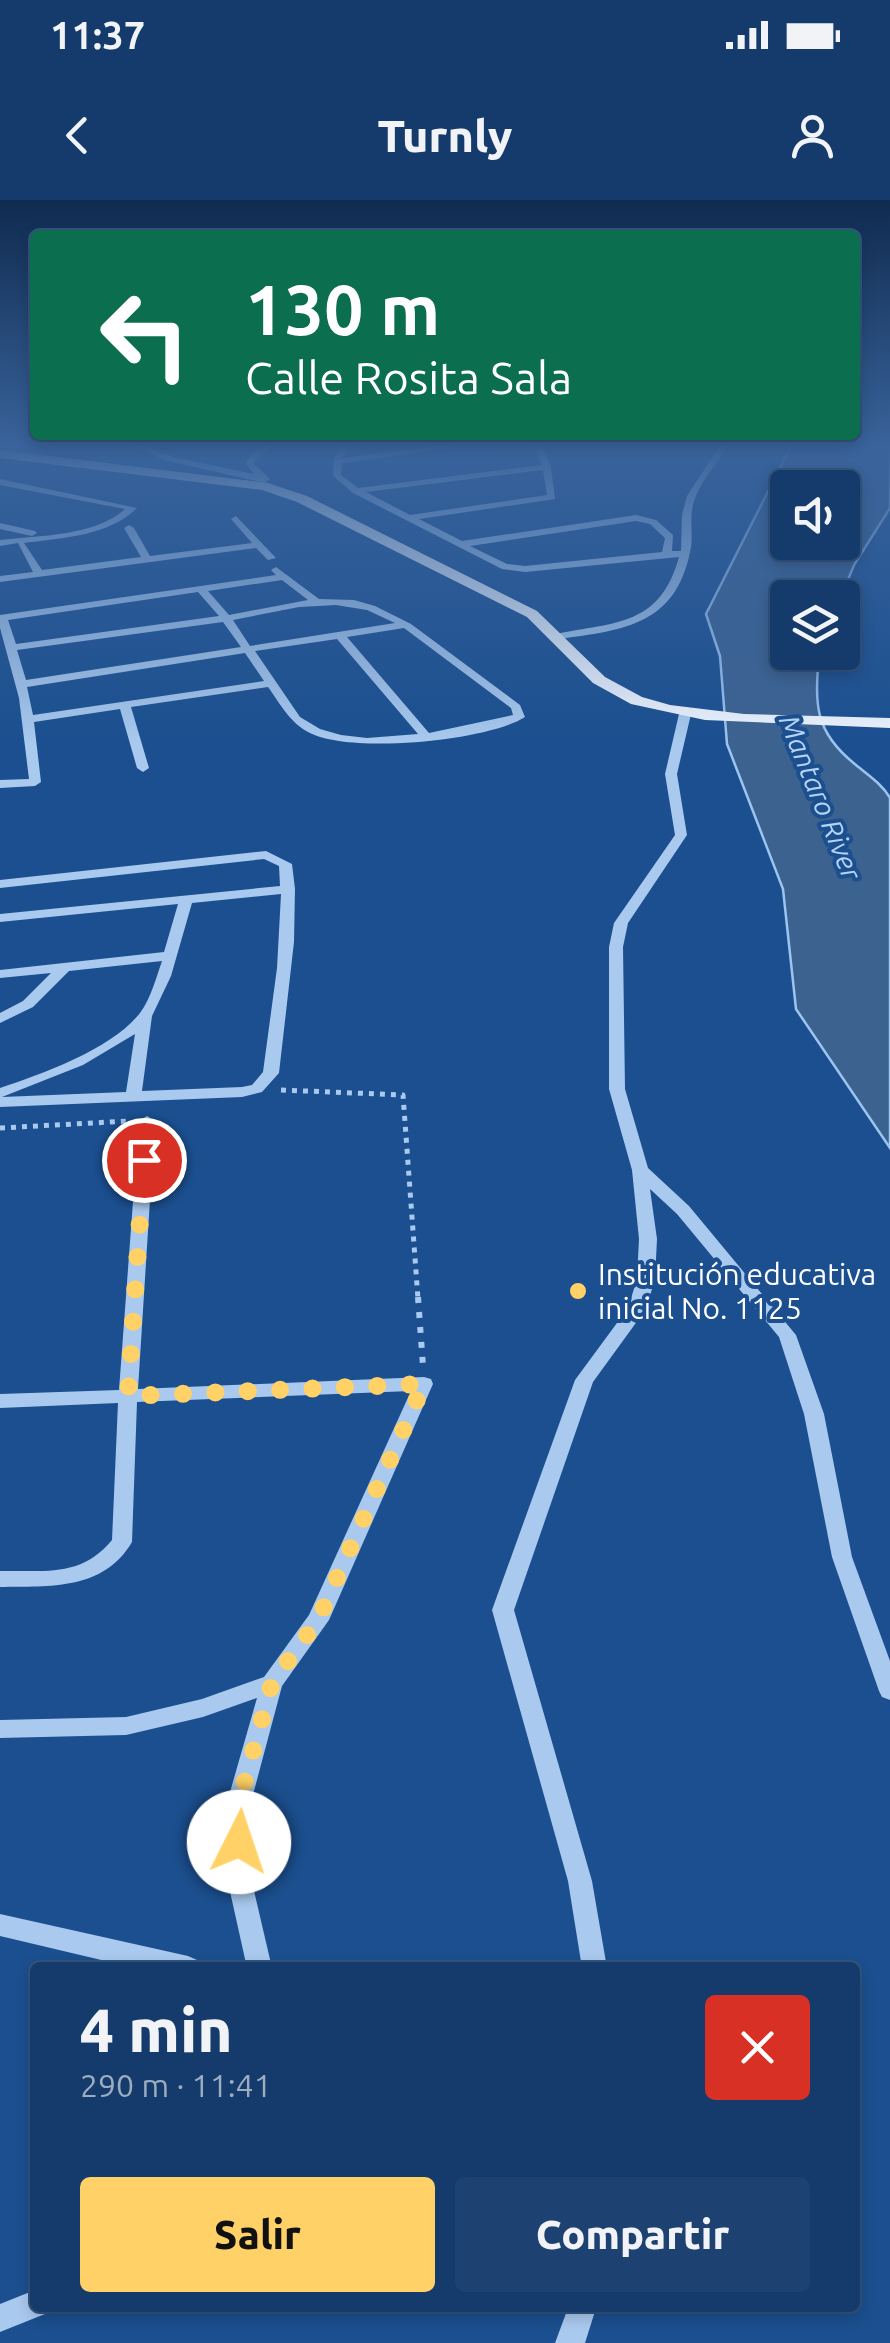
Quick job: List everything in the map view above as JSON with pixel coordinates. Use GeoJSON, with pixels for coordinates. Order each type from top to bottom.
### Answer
{"type":"FeatureCollection","features":[{"type":"Feature","properties":{"kind":"main road"},"geometry":{"type":"LineString","coordinates":[[392,544],[532,614],[559,636],[587,671],[643,705],[694,714],[890,723]]}},
{"type":"Feature","properties":{"kind":"street"},"geometry":{"type":"LineString","coordinates":[[138,544],[146,558]]}},
{"type":"Feature","properties":{"kind":"street"},"geometry":{"type":"LineString","coordinates":[[0,579],[255,544]]}},
{"type":"Feature","properties":{"kind":"street"},"geometry":{"type":"LineString","coordinates":[[255,544],[281,577],[318,603]]}},
{"type":"Feature","properties":{"kind":"street"},"geometry":{"type":"LineString","coordinates":[[462,544],[497,564],[516,569],[686,552]]}},
{"type":"Feature","properties":{"kind":"street"},"geometry":{"type":"LineString","coordinates":[[667,554],[669,544]]}},
{"type":"Feature","properties":{"kind":"street"},"geometry":{"type":"LineString","coordinates":[[559,636],[628,625],[651,616],[665,604],[686,544]]}},
{"type":"Feature","properties":{"kind":"street"},"geometry":{"type":"LineString","coordinates":[[22,546],[39,574]]}},
{"type":"Feature","properties":{"kind":"street"},"geometry":{"type":"LineString","coordinates":[[0,784],[35,782],[30,719],[15,648],[4,633],[1,618],[281,577]]}},
{"type":"Feature","properties":{"kind":"street"},"geometry":{"type":"LineString","coordinates":[[15,648],[226,618],[318,603],[362,605],[404,625],[520,712],[519,717],[426,737],[375,742],[313,730],[296,719],[226,618],[200,588]]}},
{"type":"Feature","properties":{"kind":"street"},"geometry":{"type":"LineString","coordinates":[[22,684],[404,625]]}},
{"type":"Feature","properties":{"kind":"street"},"geometry":{"type":"LineString","coordinates":[[340,636],[426,737]]}},
{"type":"Feature","properties":{"kind":"street"},"geometry":{"type":"LineString","coordinates":[[30,719],[273,683]]}},
{"type":"Feature","properties":{"kind":"street"},"geometry":{"type":"LineString","coordinates":[[126,707],[143,768]]}},
{"type":"Feature","properties":{"kind":"street"},"geometry":{"type":"LineString","coordinates":[[594,1962],[580,1881],[503,1610],[584,1380],[637,1309],[642,1294],[648,1239],[640,1170],[618,1089],[616,947],[622,923],[682,835],[671,774],[677,734],[694,714]]}},
{"type":"Feature","properties":{"kind":"street"},"geometry":{"type":"LineString","coordinates":[[0,884],[266,855],[285,864],[288,889],[287,945],[271,1072],[257,1088],[0,1102]]}},
{"type":"Feature","properties":{"kind":"street"},"geometry":{"type":"LineString","coordinates":[[0,918],[288,889]]}},
{"type":"Feature","properties":{"kind":"street"},"geometry":{"type":"LineString","coordinates":[[133,1097],[145,1016],[187,897]]}},
{"type":"Feature","properties":{"kind":"street"},"geometry":{"type":"LineString","coordinates":[[0,974],[169,956]]}},
{"type":"Feature","properties":{"kind":"street"},"geometry":{"type":"LineString","coordinates":[[0,1019],[28,1004],[64,968]]}},
{"type":"Feature","properties":{"kind":"street"},"geometry":{"type":"LineString","coordinates":[[0,1093],[63,1070],[145,1016]]}},
{"type":"Feature","properties":{"kind":"street"},"geometry":{"type":"LineString","coordinates":[[0,1580],[86,1575],[109,1562],[122,1542],[148,1120]]}},
{"type":"Feature","properties":{"kind":"street"},"geometry":{"type":"LineString","coordinates":[[640,1170],[696,1225],[788,1335],[814,1414],[842,1557],[890,1690]]}},
{"type":"Feature","properties":{"kind":"street"},"geometry":{"type":"LineString","coordinates":[[0,1401],[424,1384],[318,1620],[272,1683],[238,1806],[240,1878],[259,1962]]}},
{"type":"Feature","properties":{"kind":"street"},"geometry":{"type":"LineString","coordinates":[[0,1730],[126,1726],[203,1708],[272,1683]]}},
{"type":"Feature","properties":{"kind":"street"},"geometry":{"type":"LineString","coordinates":[[0,1925],[162,1962]]}},
{"type":"Feature","properties":{"kind":"street"},"geometry":{"type":"LineString","coordinates":[[0,2318],[30,2306]]}},
{"type":"Feature","properties":{"kind":"street"},"geometry":{"type":"LineString","coordinates":[[570,2343],[581,2312]]}},
{"type":"Feature","properties":{"kind":"path"},"geometry":{"type":"LineString","coordinates":[[257,1088],[403,1095],[424,1384]]}},
{"type":"Feature","properties":{"kind":"path"},"geometry":{"type":"LineString","coordinates":[[0,1128],[148,1120]]}},
{"type":"Feature","properties":{"kind":"water","name":"Mantaro River"},"geometry":{"type":"Polygon","coordinates":[[[741,544],[770,544],[770,560],[857,560],[848,580],[770,580],[770,670],[818,670],[818,702],[824,728],[842,753],[890,798],[890,1148],[796,1009],[783,889],[727,744],[720,656],[706,614],[741,544]]]}},
{"type":"Feature","properties":{"kind":"place","name":"Institución educativa inicial No. 1125"},"geometry":{"type":"Point","coordinates":[578,1291]}},
{"type":"Feature","properties":{"kind":"route"},"geometry":{"type":"LineString","coordinates":[[144,1160],[128,1396],[424,1384],[318,1620],[272,1683],[238,1806],[239,1842]]}}]}
